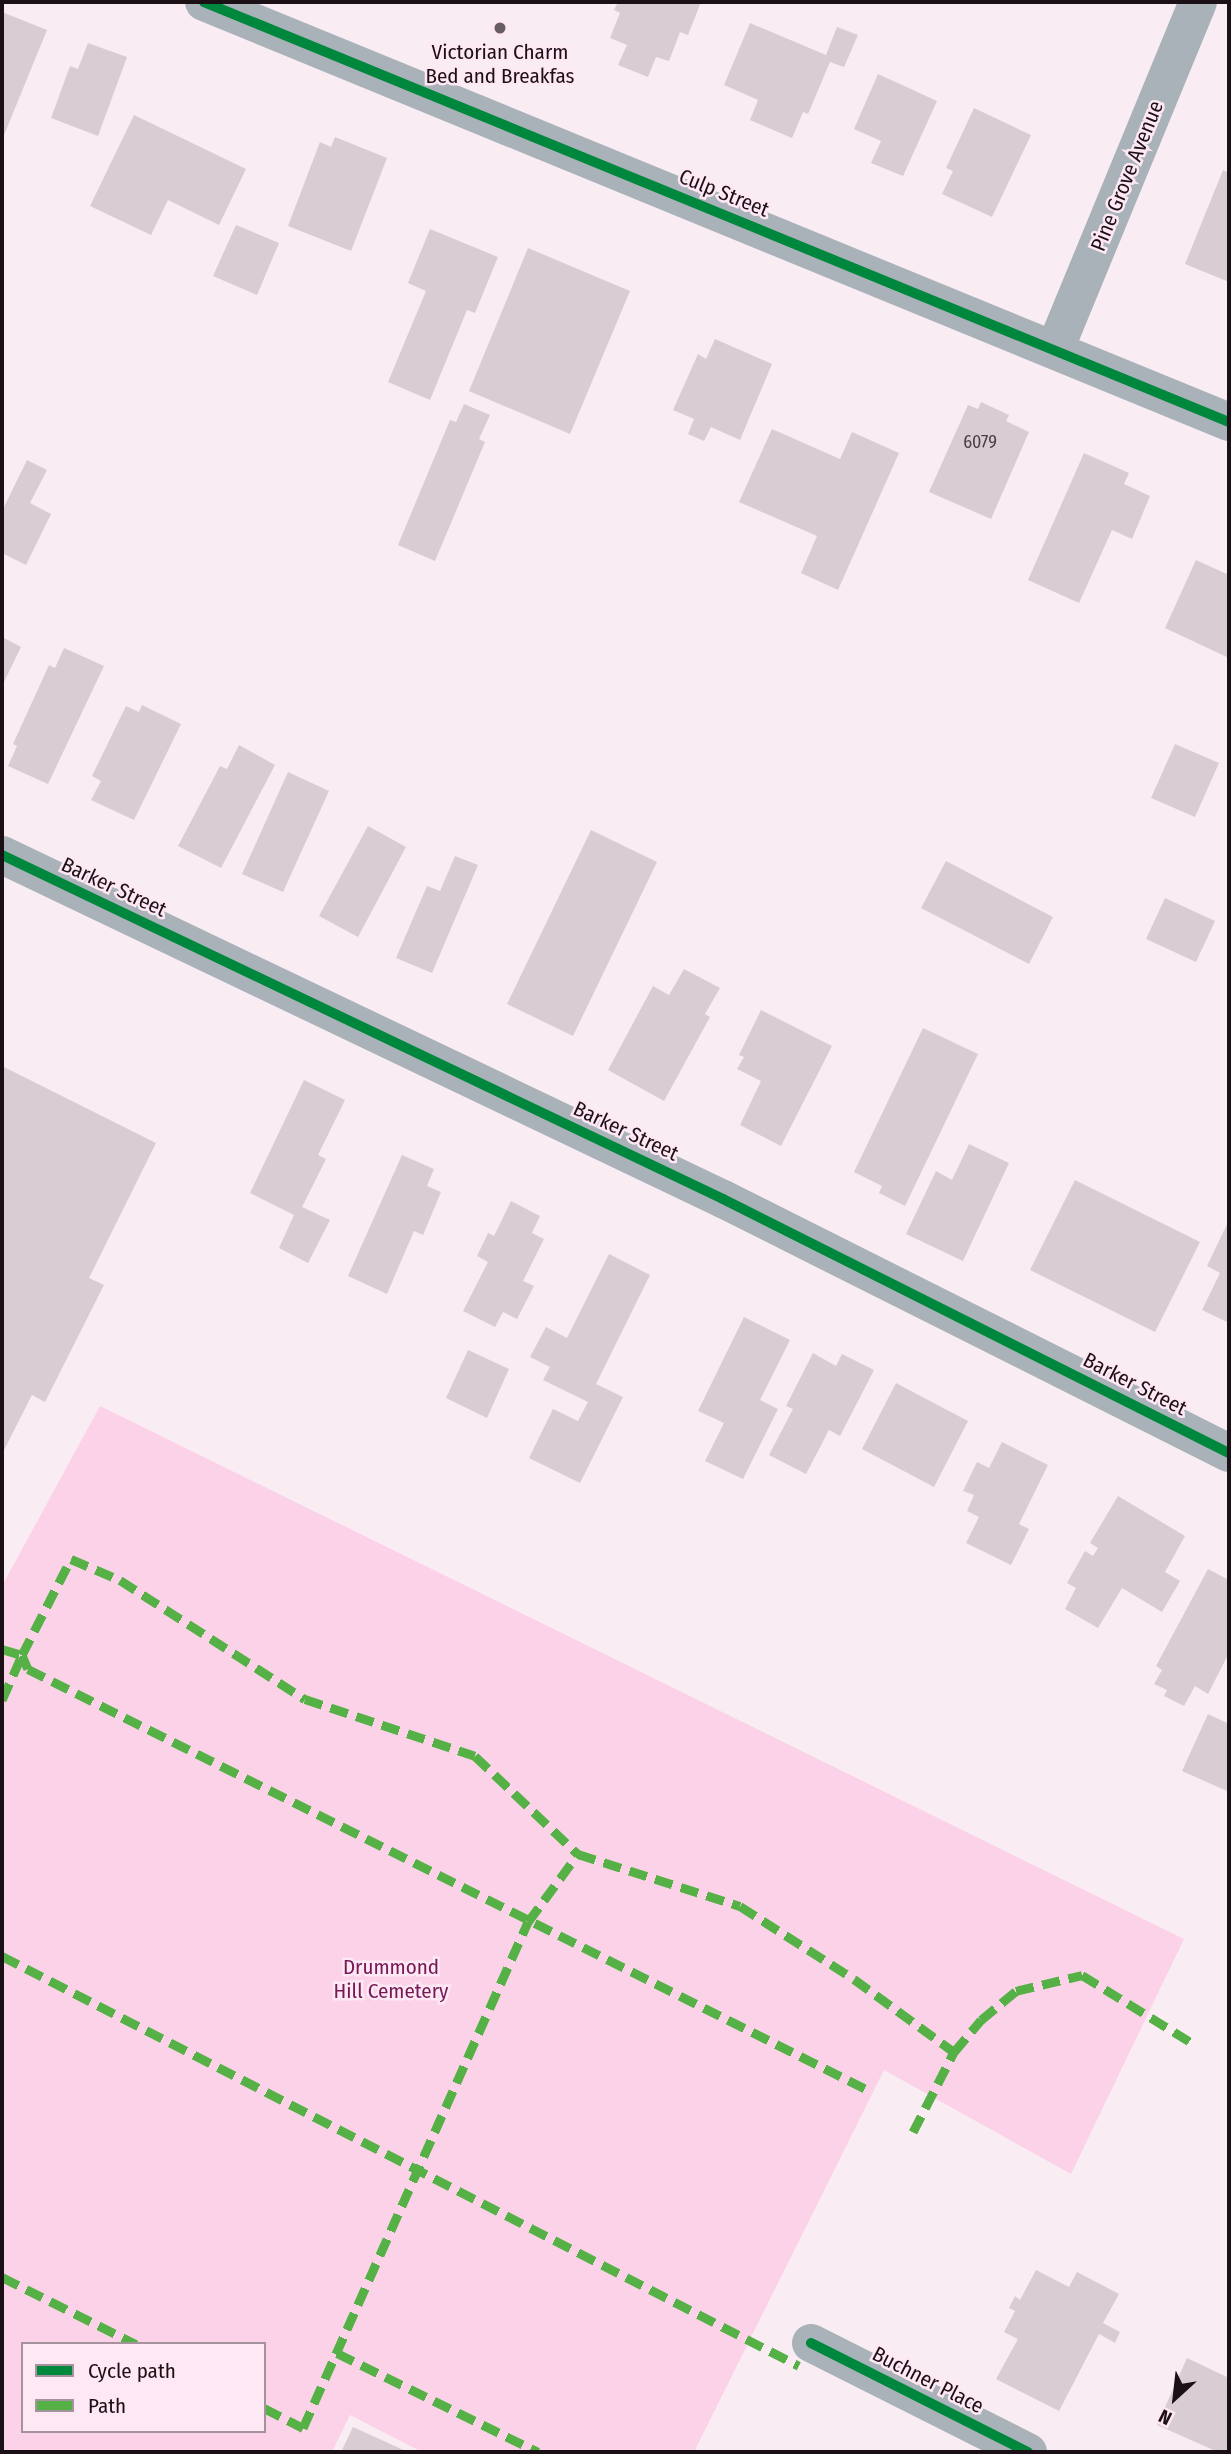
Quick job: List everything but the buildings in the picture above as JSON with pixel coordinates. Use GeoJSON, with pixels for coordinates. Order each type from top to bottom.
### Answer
{"type":"FeatureCollection","features":[{"type":"Feature","properties":{"kind":"street","name":"Culp Street"},"geometry":{"type":"LineString","coordinates":[[204,2],[1229,422]]}},
{"type":"Feature","properties":{"kind":"street","name":"Pine Grove Avenue"},"geometry":{"type":"LineString","coordinates":[[1055,349],[1198,2]]}},
{"type":"Feature","properties":{"kind":"street","name":"Barker Street"},"geometry":{"type":"LineString","coordinates":[[2,855],[723,1199],[1229,1453]]}},
{"type":"Feature","properties":{"kind":"street","name":"Buchner Place"},"geometry":{"type":"LineString","coordinates":[[811,2343],[1028,2452]]}},
{"type":"Feature","properties":{"kind":"green space","name":"Drummond Hill Cemetery"},"geometry":{"type":"Polygon","coordinates":[[[100,1406],[1184,1939],[1071,2174],[884,2070],[694,2452],[422,2452],[350,2415],[332,2452],[2,2452],[2,1586],[100,1406]]]}},
{"type":"Feature","properties":{"kind":"marked path"},"geometry":{"type":"LineString","coordinates":[[2,1649],[22,1655],[71,1559],[120,1580],[305,1699],[475,1756],[578,1854],[740,1906],[854,1979],[954,2052]]}},
{"type":"Feature","properties":{"kind":"marked path"},"geometry":{"type":"LineString","coordinates":[[22,1655],[28,1669],[872,2092]]}},
{"type":"Feature","properties":{"kind":"marked path"},"geometry":{"type":"LineString","coordinates":[[2,1700],[22,1655]]}},
{"type":"Feature","properties":{"kind":"marked path"},"geometry":{"type":"LineString","coordinates":[[266,2409],[303,2428],[528,1922],[578,1854]]}},
{"type":"Feature","properties":{"kind":"marked path"},"geometry":{"type":"LineString","coordinates":[[2,1956],[799,2366]]}},
{"type":"Feature","properties":{"kind":"marked path"},"geometry":{"type":"LineString","coordinates":[[913,2132],[954,2052],[981,2020],[1016,1991],[1082,1975],[1192,2043]]}},
{"type":"Feature","properties":{"kind":"marked path"},"geometry":{"type":"LineString","coordinates":[[2,2277],[132,2342]]}},
{"type":"Feature","properties":{"kind":"marked path"},"geometry":{"type":"LineString","coordinates":[[337,2353],[538,2452]]}},
{"type":"Feature","properties":{"kind":"cycle path"},"geometry":{"type":"LineString","coordinates":[[204,2],[1229,422]]}},
{"type":"Feature","properties":{"kind":"cycle path"},"geometry":{"type":"LineString","coordinates":[[2,855],[723,1199],[1229,1453]]}},
{"type":"Feature","properties":{"kind":"cycle path"},"geometry":{"type":"LineString","coordinates":[[811,2343],[1028,2452]]}},
{"type":"Feature","properties":{"kind":"place","name":"Victorian Charm Bed and Breakfas"},"geometry":{"type":"Point","coordinates":[500,28]}}]}
